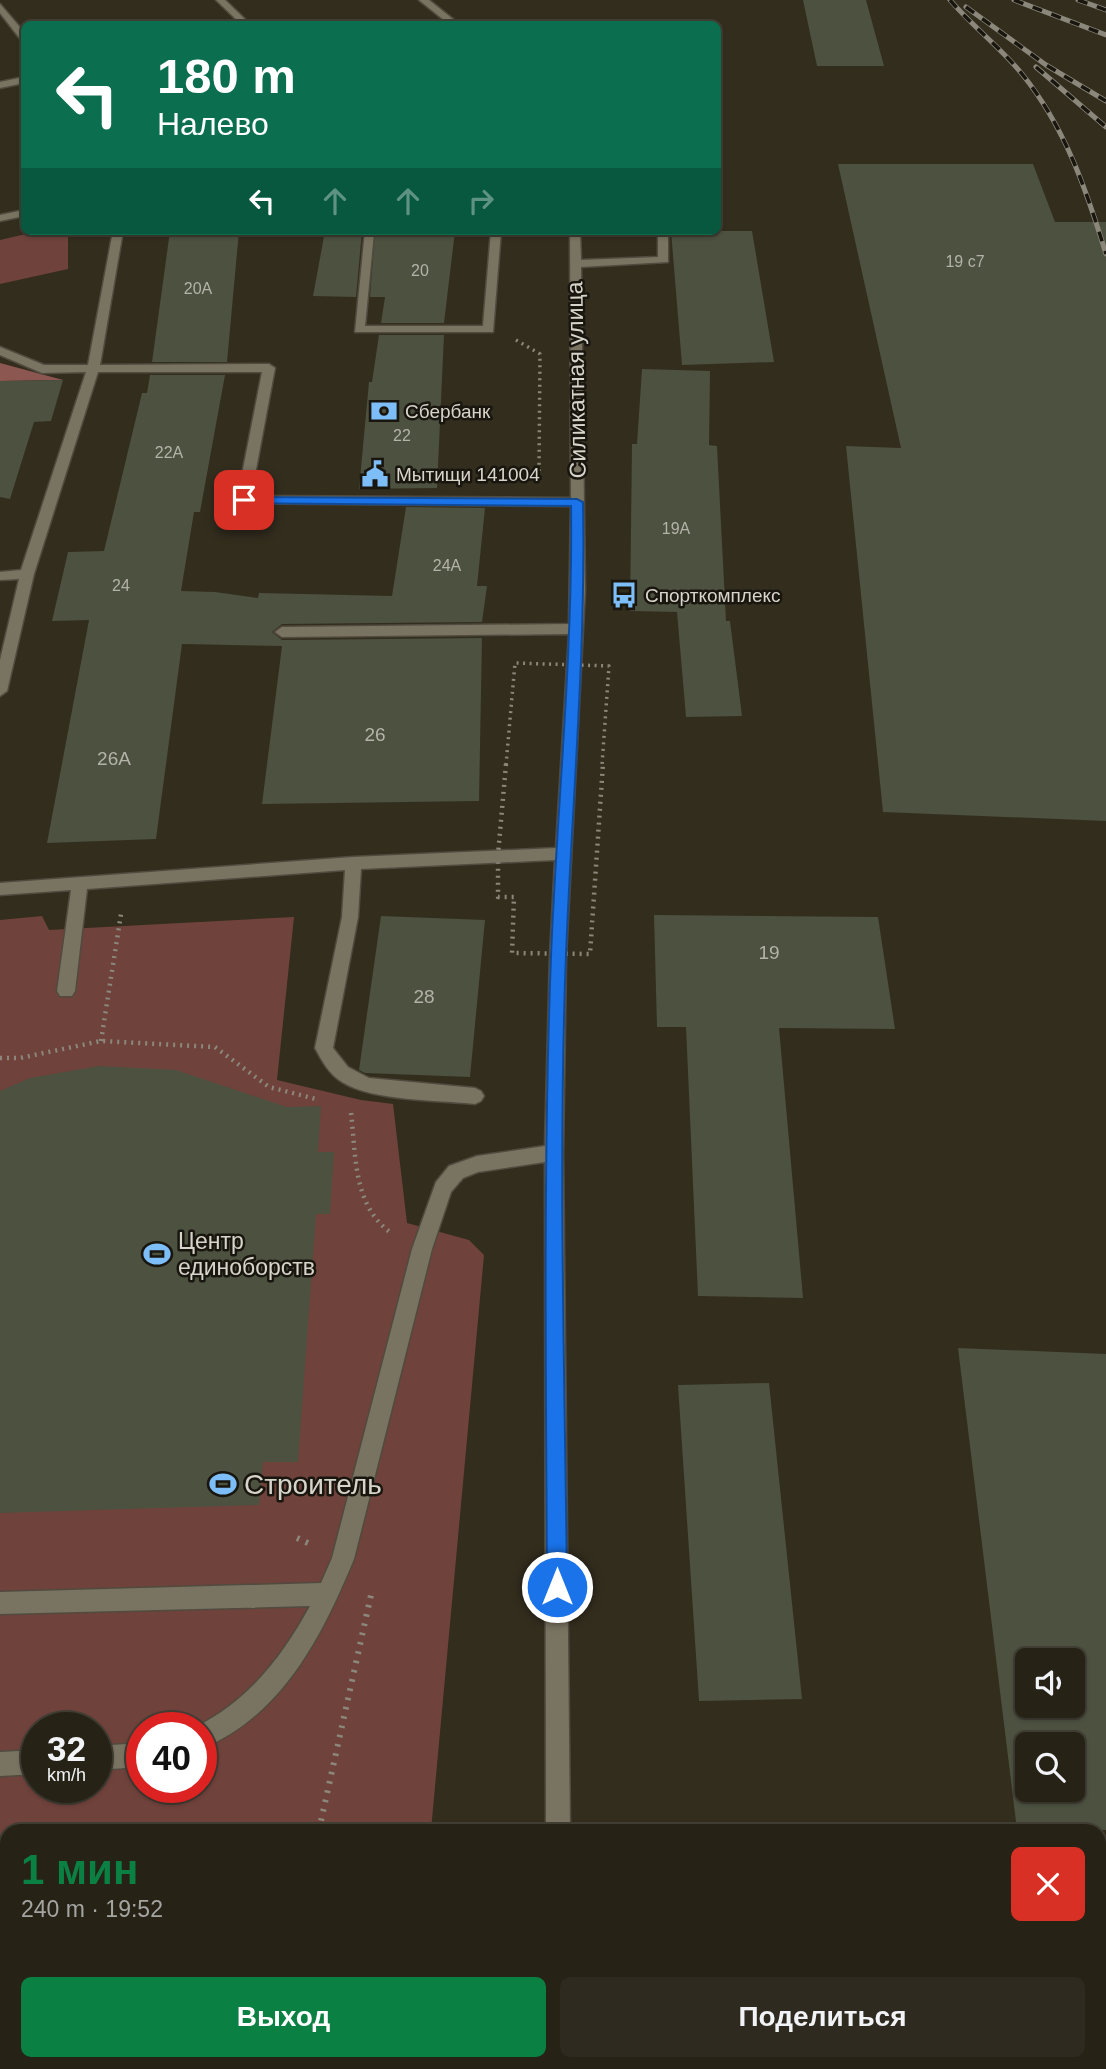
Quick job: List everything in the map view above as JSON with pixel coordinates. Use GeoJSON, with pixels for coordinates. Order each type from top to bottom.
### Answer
{"type":"FeatureCollection","features":[{"type":"Feature","properties":{"kind":"street"},"geometry":{"type":"LineString","coordinates":[[220,0],[243,21]]}},
{"type":"Feature","properties":{"kind":"street"},"geometry":{"type":"LineString","coordinates":[[423,0],[450,21]]}},
{"type":"Feature","properties":{"kind":"street"},"geometry":{"type":"LineString","coordinates":[[0,7],[21,34]]}},
{"type":"Feature","properties":{"kind":"street"},"geometry":{"type":"LineString","coordinates":[[0,85],[21,81]]}},
{"type":"Feature","properties":{"kind":"street"},"geometry":{"type":"LineString","coordinates":[[0,218],[21,214]]}},
{"type":"Feature","properties":{"kind":"street"},"geometry":{"type":"LineString","coordinates":[[0,691],[27,574],[93,370],[117,235]]}},
{"type":"Feature","properties":{"kind":"street"},"geometry":{"type":"LineString","coordinates":[[369,235],[359,330],[489,330],[496,235]]}},
{"type":"Feature","properties":{"kind":"street","name":"Силикатная улица"},"geometry":{"type":"LineString","coordinates":[[558,1824],[554,1153],[563,854],[577,629],[575,235]]}},
{"type":"Feature","properties":{"kind":"street"},"geometry":{"type":"LineString","coordinates":[[575,264],[664,260],[663,235]]}},
{"type":"Feature","properties":{"kind":"street"},"geometry":{"type":"LineString","coordinates":[[0,351],[42,369],[269,368],[244,500],[577,502]]}},
{"type":"Feature","properties":{"kind":"street"},"geometry":{"type":"LineString","coordinates":[[0,576],[27,574]]}},
{"type":"Feature","properties":{"kind":"street"},"geometry":{"type":"LineString","coordinates":[[282,632],[577,629]]}},
{"type":"Feature","properties":{"kind":"street"},"geometry":{"type":"LineString","coordinates":[[0,889],[353,863],[563,854]]}},
{"type":"Feature","properties":{"kind":"street"},"geometry":{"type":"LineString","coordinates":[[353,863],[350,917],[324,1048],[330,1061],[353,1081],[369,1086],[475,1096]]}},
{"type":"Feature","properties":{"kind":"street"},"geometry":{"type":"LineString","coordinates":[[66,991],[80,883]]}},
{"type":"Feature","properties":{"kind":"street"},"geometry":{"type":"LineString","coordinates":[[217,1729],[257,1701],[289,1662],[329,1594],[343,1559],[422,1249],[443,1188],[456,1172],[477,1164],[554,1153]]}},
{"type":"Feature","properties":{"kind":"street"},"geometry":{"type":"LineString","coordinates":[[0,1603],[329,1594]]}},
{"type":"Feature","properties":{"kind":"street"},"geometry":{"type":"LineString","coordinates":[[0,1764],[21,1763]]}},
{"type":"Feature","properties":{"kind":"path"},"geometry":{"type":"LineString","coordinates":[[489,330],[524,343],[540,354],[539,502]]}},
{"type":"Feature","properties":{"kind":"path"},"geometry":{"type":"LineString","coordinates":[[101,1041],[126,880]]}},
{"type":"Feature","properties":{"kind":"path"},"geometry":{"type":"LineString","coordinates":[[0,1058],[20,1058],[101,1041],[215,1047],[269,1087],[323,1101]]}},
{"type":"Feature","properties":{"kind":"path"},"geometry":{"type":"LineString","coordinates":[[350,1108],[364,1205],[377,1226],[422,1249]]}},
{"type":"Feature","properties":{"kind":"path"},"geometry":{"type":"LineString","coordinates":[[320,1824],[373,1587]]}},
{"type":"Feature","properties":{"kind":"shaded area"},"geometry":{"type":"Polygon","coordinates":[[[22,235],[68,235],[68,269],[0,284],[0,240],[22,235]]]}},
{"type":"Feature","properties":{"kind":"shaded area"},"geometry":{"type":"Polygon","coordinates":[[[0,363],[63,380],[0,381],[0,363]]]}},
{"type":"Feature","properties":{"kind":"shaded area","name":"Строитель"},"geometry":{"type":"Polygon","coordinates":[[[42,916],[49,930],[294,917],[277,1080],[361,1100],[393,1104],[407,1223],[469,1240],[484,1255],[432,1824],[0,1824],[0,920],[42,916]]]}},
{"type":"Feature","properties":{"kind":"building"},"geometry":{"type":"Polygon","coordinates":[[[803,0],[866,0],[884,66],[817,66],[803,0]]]}},
{"type":"Feature","properties":{"kind":"building"},"geometry":{"type":"Polygon","coordinates":[[[838,164],[1033,164],[1055,222],[1106,222],[1106,821],[883,812],[846,446],[901,448],[838,164]]]}},
{"type":"Feature","properties":{"kind":"building"},"geometry":{"type":"Polygon","coordinates":[[[721,231],[752,231],[774,362],[682,365],[671,235],[721,235],[721,231]]]}},
{"type":"Feature","properties":{"kind":"building"},"geometry":{"type":"Polygon","coordinates":[[[169,235],[239,235],[227,362],[152,362],[169,235]]]}},
{"type":"Feature","properties":{"kind":"building"},"geometry":{"type":"Polygon","coordinates":[[[324,235],[362,235],[356,297],[313,296],[324,235]]]}},
{"type":"Feature","properties":{"kind":"building"},"geometry":{"type":"Polygon","coordinates":[[[375,235],[455,235],[444,323],[381,323],[385,297],[370,297],[375,235]]]}},
{"type":"Feature","properties":{"kind":"building"},"geometry":{"type":"Polygon","coordinates":[[[379,335],[444,335],[437,488],[359,489],[369,382],[372,382],[379,335]]]}},
{"type":"Feature","properties":{"kind":"building"},"geometry":{"type":"Polygon","coordinates":[[[642,369],[710,371],[709,445],[717,446],[726,621],[730,621],[742,716],[686,717],[677,612],[630,611],[632,444],[637,444],[642,369]]]}},
{"type":"Feature","properties":{"kind":"building"},"geometry":{"type":"Polygon","coordinates":[[[150,375],[225,375],[200,512],[194,512],[181,591],[258,598],[259,593],[392,596],[406,507],[485,508],[477,586],[487,586],[482,622],[282,624],[272,632],[282,640],[482,638],[479,801],[262,804],[282,646],[182,644],[156,839],[47,843],[89,620],[52,621],[68,552],[104,551],[142,393],[147,393],[150,375]]]}},
{"type":"Feature","properties":{"kind":"building"},"geometry":{"type":"Polygon","coordinates":[[[63,380],[51,421],[34,422],[10,499],[0,497],[0,381],[63,380]]]}},
{"type":"Feature","properties":{"kind":"building"},"geometry":{"type":"Polygon","coordinates":[[[654,915],[878,917],[895,1029],[779,1028],[803,1298],[698,1296],[686,1027],[657,1027],[654,915]]]}},
{"type":"Feature","properties":{"kind":"building"},"geometry":{"type":"Polygon","coordinates":[[[381,916],[485,920],[470,1077],[365,1073],[359,1070],[381,916]]]}},
{"type":"Feature","properties":{"kind":"building","name":"Центр единоборств"},"geometry":{"type":"Polygon","coordinates":[[[99,1066],[176,1070],[287,1107],[321,1106],[318,1152],[334,1152],[330,1214],[316,1214],[298,1462],[263,1462],[259,1505],[0,1513],[0,1091],[30,1078],[99,1066]]]}},
{"type":"Feature","properties":{"kind":"building"},"geometry":{"type":"Polygon","coordinates":[[[958,1348],[1106,1354],[1106,1824],[1016,1824],[958,1348]]]}},
{"type":"Feature","properties":{"kind":"building"},"geometry":{"type":"Polygon","coordinates":[[[769,1383],[802,1699],[699,1701],[678,1385],[769,1383]]]}},
{"type":"Feature","properties":{"kind":"railway"},"geometry":{"type":"LineString","coordinates":[[950,0],[1022,74],[1050,115],[1082,182],[1106,254]]}},
{"type":"Feature","properties":{"kind":"railway"},"geometry":{"type":"LineString","coordinates":[[1014,0],[1106,35]]}},
{"type":"Feature","properties":{"kind":"railway"},"geometry":{"type":"LineString","coordinates":[[1078,0],[1106,10]]}},
{"type":"Feature","properties":{"kind":"railway"},"geometry":{"type":"LineString","coordinates":[[966,7],[1046,65],[1106,101]]}},
{"type":"Feature","properties":{"kind":"railway"},"geometry":{"type":"LineString","coordinates":[[1036,67],[1106,127]]}},
{"type":"Feature","properties":{"kind":"place","name":"Сбербанк"},"geometry":{"type":"Point","coordinates":[384,411]}},
{"type":"Feature","properties":{"kind":"place","name":"Мытищи 141004"},"geometry":{"type":"Point","coordinates":[375,474]}},
{"type":"Feature","properties":{"kind":"place","name":"Спорткомплекс"},"geometry":{"type":"Point","coordinates":[624,595]}},
{"type":"Feature","properties":{"kind":"place","name":"Центр единоборств"},"geometry":{"type":"Point","coordinates":[157,1254]}},
{"type":"Feature","properties":{"kind":"place","name":"Строитель"},"geometry":{"type":"Point","coordinates":[223,1484]}},
{"type":"Feature","properties":{"kind":"route"},"geometry":{"type":"LineString","coordinates":[[244,500],[577,502],[578,590],[558,956],[554,1153],[557,1587]]}}]}
